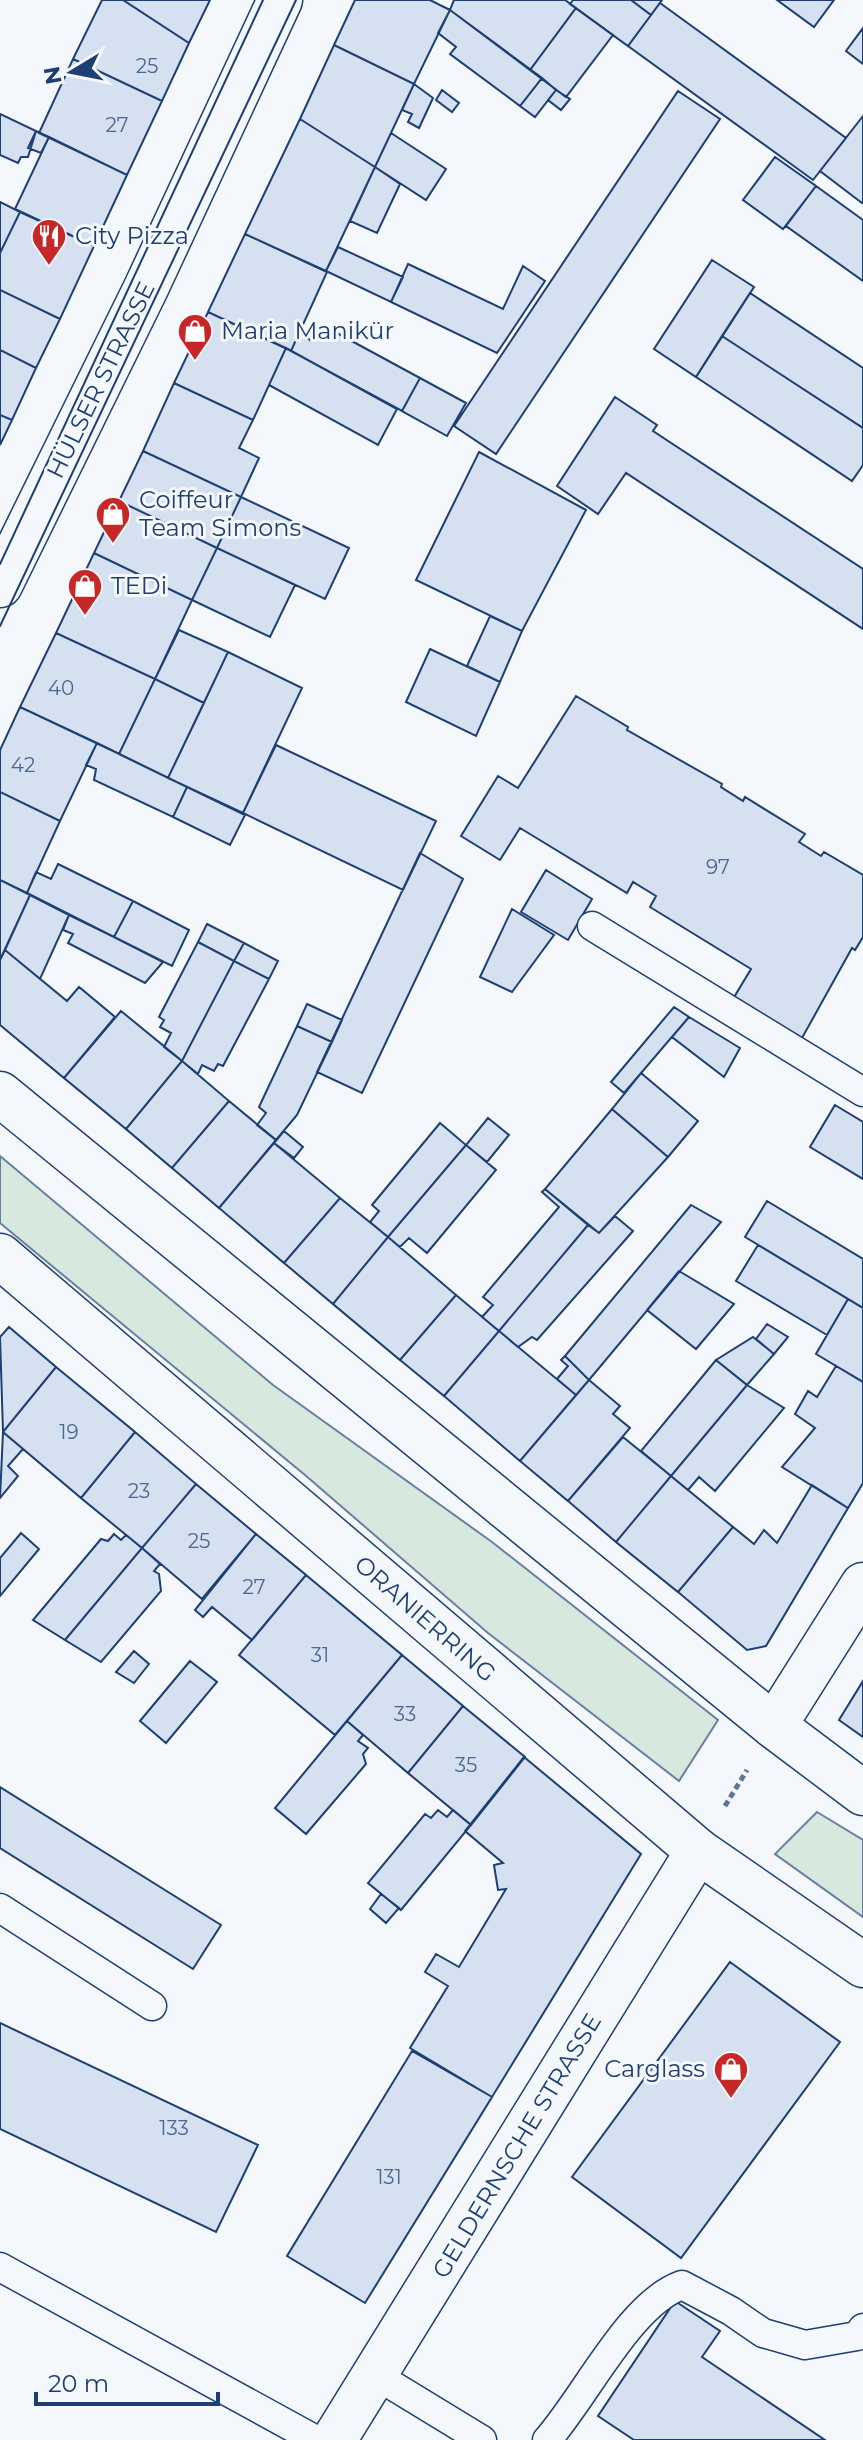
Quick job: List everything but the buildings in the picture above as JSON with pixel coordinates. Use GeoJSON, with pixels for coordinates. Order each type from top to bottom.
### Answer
{"type":"FeatureCollection","features":[{"type":"Feature","properties":{"kind":"main road","name":"HÜLSER STRASSE"},"geometry":{"type":"LineString","coordinates":[[0,585],[146,288],[280,0]]}},
{"type":"Feature","properties":{"kind":"main road"},"geometry":{"type":"LineString","coordinates":[[0,1094],[774,1726],[863,1793]]}},
{"type":"Feature","properties":{"kind":"main road","name":"ORANIERRING"},"geometry":{"type":"LineString","coordinates":[[0,1256],[698,1851],[863,1965]]}},
{"type":"Feature","properties":{"kind":"main road"},"geometry":{"type":"LineString","coordinates":[[774,1726],[863,1585]]}},
{"type":"Feature","properties":{"kind":"main road","name":"GELDERNSCHE STRASSE"},"geometry":{"type":"LineString","coordinates":[[334,2440],[377,2376],[698,1851]]}},
{"type":"Feature","properties":{"kind":"lane"},"geometry":{"type":"LineString","coordinates":[[592,926],[863,1092]]}},
{"type":"Feature","properties":{"kind":"lane"},"geometry":{"type":"LineString","coordinates":[[0,1908],[152,2006]]}},
{"type":"Feature","properties":{"kind":"lane"},"geometry":{"type":"LineString","coordinates":[[0,2267],[316,2440]]}},
{"type":"Feature","properties":{"kind":"lane"},"geometry":{"type":"LineString","coordinates":[[547,2440],[574,2410],[631,2324],[662,2292],[682,2285],[731,2311],[763,2333],[805,2345],[857,2336],[863,2328]]}},
{"type":"Feature","properties":{"kind":"lane"},"geometry":{"type":"LineString","coordinates":[[377,2376],[482,2440]]}},
{"type":"Feature","properties":{"kind":"path"},"geometry":{"type":"LineString","coordinates":[[698,1851],[774,1726]]}},
{"type":"Feature","properties":{"kind":"shaded area"},"geometry":{"type":"Polygon","coordinates":[[[0,1156],[273,1385],[492,1542],[718,1720],[679,1781],[488,1633],[305,1475],[0,1223],[0,1156]]]}},
{"type":"Feature","properties":{"kind":"shaded area"},"geometry":{"type":"Polygon","coordinates":[[[817,1812],[863,1840],[863,1917],[775,1854],[817,1812]]]}},
{"type":"Feature","properties":{"kind":"tram line"},"geometry":{"type":"LineString","coordinates":[[0,564],[263,0]]}},
{"type":"Feature","properties":{"kind":"tram line"},"geometry":{"type":"LineString","coordinates":[[0,626],[296,0]]}},
{"type":"Feature","properties":{"kind":"place","name":"City Pizza"},"geometry":{"type":"Point","coordinates":[49,267]}},
{"type":"Feature","properties":{"kind":"place","name":"Maria Manikür"},"geometry":{"type":"Point","coordinates":[195,362]}},
{"type":"Feature","properties":{"kind":"place","name":"Coiffeur Team Simons"},"geometry":{"type":"Point","coordinates":[113,545]}},
{"type":"Feature","properties":{"kind":"place","name":"TEDi"},"geometry":{"type":"Point","coordinates":[85,617]}},
{"type":"Feature","properties":{"kind":"place","name":"Carglass"},"geometry":{"type":"Point","coordinates":[731,2100]}}]}
